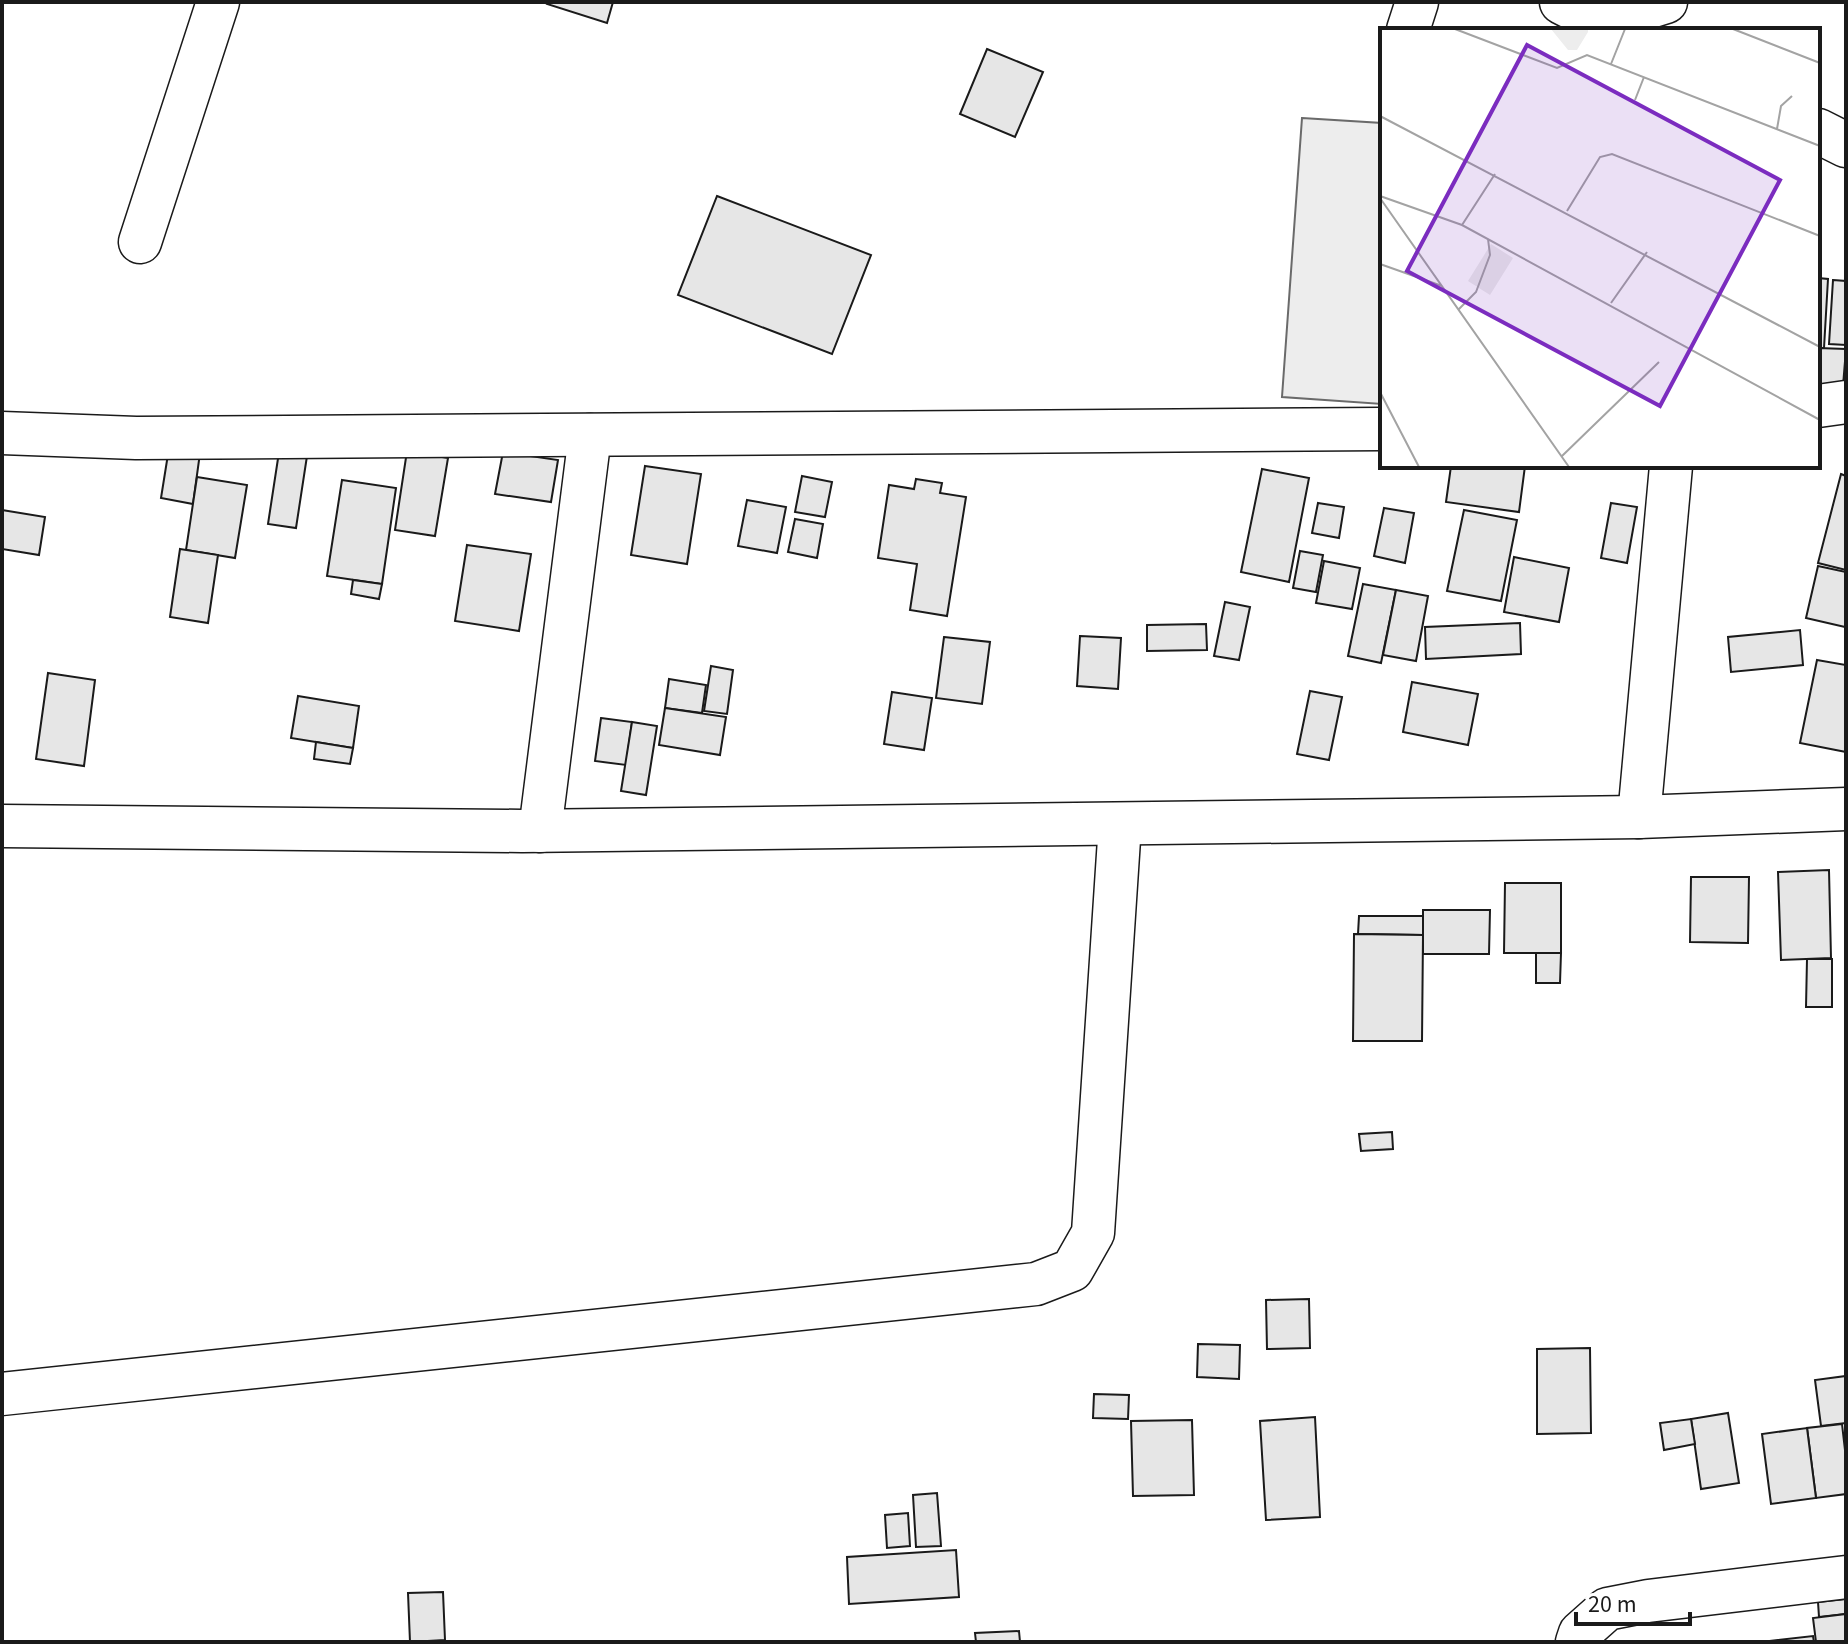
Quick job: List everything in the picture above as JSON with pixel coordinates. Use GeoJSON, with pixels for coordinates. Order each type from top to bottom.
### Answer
{"type":"FeatureCollection","features":[{"type":"Feature","properties":{"kind":"main road"},"geometry":{"type":"LineString","coordinates":[[1562,2],[1610,26]]}},
{"type":"Feature","properties":{"kind":"main road"},"geometry":{"type":"LineString","coordinates":[[1820,132],[1846,145]]}},
{"type":"Feature","properties":{"kind":"street"},"geometry":{"type":"LineString","coordinates":[[140,242],[218,2]]}},
{"type":"Feature","properties":{"kind":"street"},"geometry":{"type":"LineString","coordinates":[[1409,28],[1417,2]]}},
{"type":"Feature","properties":{"kind":"street"},"geometry":{"type":"LineString","coordinates":[[1610,26],[1666,2]]}},
{"type":"Feature","properties":{"kind":"street"},"geometry":{"type":"LineString","coordinates":[[1820,406],[1846,402]]}},
{"type":"Feature","properties":{"kind":"street"},"geometry":{"type":"LineString","coordinates":[[2,433],[136,438],[1380,429]]}},
{"type":"Feature","properties":{"kind":"street"},"geometry":{"type":"LineString","coordinates":[[540,831],[590,435]]}},
{"type":"Feature","properties":{"kind":"street"},"geometry":{"type":"LineString","coordinates":[[1639,817],[1671,468]]}},
{"type":"Feature","properties":{"kind":"street"},"geometry":{"type":"LineString","coordinates":[[2,826],[540,831],[1639,817],[1846,809]]}},
{"type":"Feature","properties":{"kind":"street"},"geometry":{"type":"LineString","coordinates":[[2,1394],[1036,1284],[1072,1270],[1093,1233],[1120,824]]}},
{"type":"Feature","properties":{"kind":"street"},"geometry":{"type":"LineString","coordinates":[[1577,1642],[1580,1633],[1607,1609],[1648,1601],[1846,1577]]}},
{"type":"Feature","properties":{"kind":"shaded area"},"geometry":{"type":"Polygon","coordinates":[[[1302,118],[1380,123],[1380,404],[1282,397],[1302,118]]]}},
{"type":"Feature","properties":{"kind":"building"},"geometry":{"type":"Polygon","coordinates":[[[548,2],[613,2],[607,23],[548,2]]]}},
{"type":"Feature","properties":{"kind":"building"},"geometry":{"type":"Polygon","coordinates":[[[987,49],[1043,72],[1015,137],[960,114],[987,49]]]}},
{"type":"Feature","properties":{"kind":"building"},"geometry":{"type":"Polygon","coordinates":[[[717,196],[871,255],[832,354],[678,295],[717,196]]]}},
{"type":"Feature","properties":{"kind":"building"},"geometry":{"type":"Polygon","coordinates":[[[1820,278],[1828,279],[1824,348],[1820,348],[1820,278]]]}},
{"type":"Feature","properties":{"kind":"building"},"geometry":{"type":"Polygon","coordinates":[[[1833,280],[1846,281],[1846,345],[1829,344],[1833,280]]]}},
{"type":"Feature","properties":{"kind":"building"},"geometry":{"type":"Polygon","coordinates":[[[1820,348],[1846,349],[1843,386],[1820,384],[1820,348]]]}},
{"type":"Feature","properties":{"kind":"building"},"geometry":{"type":"Polygon","coordinates":[[[169,448],[200,453],[193,504],[161,498],[169,448]]]}},
{"type":"Feature","properties":{"kind":"building"},"geometry":{"type":"Polygon","coordinates":[[[407,451],[448,458],[435,536],[395,530],[407,451]]]}},
{"type":"Feature","properties":{"kind":"building"},"geometry":{"type":"Polygon","coordinates":[[[279,452],[307,456],[296,528],[268,524],[279,452]]]}},
{"type":"Feature","properties":{"kind":"building"},"geometry":{"type":"Polygon","coordinates":[[[503,452],[558,460],[551,502],[495,494],[503,452]]]}},
{"type":"Feature","properties":{"kind":"building"},"geometry":{"type":"Polygon","coordinates":[[[645,466],[701,474],[687,564],[631,555],[645,466]]]}},
{"type":"Feature","properties":{"kind":"building"},"geometry":{"type":"Polygon","coordinates":[[[1451,468],[1525,468],[1519,512],[1446,502],[1451,468]]]}},
{"type":"Feature","properties":{"kind":"building"},"geometry":{"type":"Polygon","coordinates":[[[1262,469],[1309,478],[1289,582],[1241,572],[1262,469]]]}},
{"type":"Feature","properties":{"kind":"building"},"geometry":{"type":"Polygon","coordinates":[[[1841,474],[1846,476],[1846,570],[1818,563],[1841,474]]]}},
{"type":"Feature","properties":{"kind":"building"},"geometry":{"type":"Polygon","coordinates":[[[802,476],[832,482],[825,517],[795,512],[802,476]]]}},
{"type":"Feature","properties":{"kind":"building"},"geometry":{"type":"Polygon","coordinates":[[[197,477],[247,485],[235,558],[186,550],[197,477]]]}},
{"type":"Feature","properties":{"kind":"building"},"geometry":{"type":"Polygon","coordinates":[[[916,479],[942,483],[940,493],[966,497],[947,616],[910,610],[917,564],[878,558],[889,485],[914,489],[916,479]]]}},
{"type":"Feature","properties":{"kind":"building"},"geometry":{"type":"Polygon","coordinates":[[[342,480],[396,488],[382,584],[327,576],[342,480]]]}},
{"type":"Feature","properties":{"kind":"building"},"geometry":{"type":"Polygon","coordinates":[[[747,500],[786,507],[777,553],[738,546],[747,500]]]}},
{"type":"Feature","properties":{"kind":"building"},"geometry":{"type":"Polygon","coordinates":[[[1318,503],[1344,507],[1339,538],[1312,533],[1318,503]]]}},
{"type":"Feature","properties":{"kind":"building"},"geometry":{"type":"Polygon","coordinates":[[[1611,503],[1637,507],[1627,563],[1601,558],[1611,503]]]}},
{"type":"Feature","properties":{"kind":"building"},"geometry":{"type":"Polygon","coordinates":[[[1384,508],[1414,513],[1405,563],[1374,556],[1384,508]]]}},
{"type":"Feature","properties":{"kind":"building"},"geometry":{"type":"Polygon","coordinates":[[[2,510],[45,517],[39,555],[2,549],[2,510]]]}},
{"type":"Feature","properties":{"kind":"building"},"geometry":{"type":"Polygon","coordinates":[[[1464,510],[1517,520],[1501,601],[1447,591],[1464,510]]]}},
{"type":"Feature","properties":{"kind":"building"},"geometry":{"type":"Polygon","coordinates":[[[795,519],[823,524],[817,558],[788,552],[795,519]]]}},
{"type":"Feature","properties":{"kind":"building"},"geometry":{"type":"Polygon","coordinates":[[[467,545],[531,554],[519,631],[455,621],[467,545]]]}},
{"type":"Feature","properties":{"kind":"building"},"geometry":{"type":"Polygon","coordinates":[[[180,549],[218,555],[208,623],[170,617],[180,549]]]}},
{"type":"Feature","properties":{"kind":"building"},"geometry":{"type":"Polygon","coordinates":[[[1300,551],[1323,555],[1316,592],[1293,588],[1300,551]]]}},
{"type":"Feature","properties":{"kind":"building"},"geometry":{"type":"Polygon","coordinates":[[[1514,557],[1569,568],[1559,622],[1504,612],[1514,557]]]}},
{"type":"Feature","properties":{"kind":"building"},"geometry":{"type":"Polygon","coordinates":[[[1324,561],[1360,568],[1352,609],[1316,603],[1324,561]]]}},
{"type":"Feature","properties":{"kind":"building"},"geometry":{"type":"Polygon","coordinates":[[[1818,566],[1846,572],[1845,627],[1806,618],[1818,566]]]}},
{"type":"Feature","properties":{"kind":"building"},"geometry":{"type":"Polygon","coordinates":[[[353,580],[382,584],[379,599],[351,594],[353,580]]]}},
{"type":"Feature","properties":{"kind":"building"},"geometry":{"type":"Polygon","coordinates":[[[1363,584],[1396,590],[1381,663],[1348,656],[1363,584]]]}},
{"type":"Feature","properties":{"kind":"building"},"geometry":{"type":"Polygon","coordinates":[[[1396,590],[1428,596],[1416,661],[1383,655],[1396,590]]]}},
{"type":"Feature","properties":{"kind":"building"},"geometry":{"type":"Polygon","coordinates":[[[1225,602],[1250,607],[1239,660],[1214,656],[1225,602]]]}},
{"type":"Feature","properties":{"kind":"building"},"geometry":{"type":"Polygon","coordinates":[[[1520,623],[1521,654],[1426,659],[1425,627],[1520,623]]]}},
{"type":"Feature","properties":{"kind":"building"},"geometry":{"type":"Polygon","coordinates":[[[1206,624],[1207,650],[1147,651],[1147,625],[1206,624]]]}},
{"type":"Feature","properties":{"kind":"building"},"geometry":{"type":"Polygon","coordinates":[[[1800,630],[1803,665],[1731,672],[1728,637],[1800,630]]]}},
{"type":"Feature","properties":{"kind":"building"},"geometry":{"type":"Polygon","coordinates":[[[1080,636],[1121,638],[1118,689],[1077,686],[1080,636]]]}},
{"type":"Feature","properties":{"kind":"building"},"geometry":{"type":"Polygon","coordinates":[[[944,637],[990,642],[982,704],[936,698],[944,637]]]}},
{"type":"Feature","properties":{"kind":"building"},"geometry":{"type":"Polygon","coordinates":[[[1817,660],[1846,665],[1846,752],[1800,743],[1817,660]]]}},
{"type":"Feature","properties":{"kind":"building"},"geometry":{"type":"Polygon","coordinates":[[[711,666],[733,670],[727,714],[704,711],[711,666]]]}},
{"type":"Feature","properties":{"kind":"building"},"geometry":{"type":"Polygon","coordinates":[[[48,673],[95,680],[84,766],[36,759],[48,673]]]}},
{"type":"Feature","properties":{"kind":"building"},"geometry":{"type":"Polygon","coordinates":[[[669,679],[706,685],[702,713],[665,708],[669,679]]]}},
{"type":"Feature","properties":{"kind":"building"},"geometry":{"type":"Polygon","coordinates":[[[1412,682],[1478,694],[1468,745],[1403,732],[1412,682]]]}},
{"type":"Feature","properties":{"kind":"building"},"geometry":{"type":"Polygon","coordinates":[[[1310,691],[1342,697],[1329,760],[1297,754],[1310,691]]]}},
{"type":"Feature","properties":{"kind":"building"},"geometry":{"type":"Polygon","coordinates":[[[892,692],[932,698],[924,750],[884,744],[892,692]]]}},
{"type":"Feature","properties":{"kind":"building"},"geometry":{"type":"Polygon","coordinates":[[[298,696],[359,706],[353,748],[291,738],[298,696]]]}},
{"type":"Feature","properties":{"kind":"building"},"geometry":{"type":"Polygon","coordinates":[[[665,708],[726,717],[720,755],[659,745],[665,708]]]}},
{"type":"Feature","properties":{"kind":"building"},"geometry":{"type":"Polygon","coordinates":[[[601,718],[632,722],[626,765],[595,761],[601,718]]]}},
{"type":"Feature","properties":{"kind":"building"},"geometry":{"type":"Polygon","coordinates":[[[632,722],[657,726],[646,795],[621,791],[632,722]]]}},
{"type":"Feature","properties":{"kind":"building"},"geometry":{"type":"Polygon","coordinates":[[[316,742],[353,748],[350,764],[314,759],[316,742]]]}},
{"type":"Feature","properties":{"kind":"building"},"geometry":{"type":"Polygon","coordinates":[[[1829,870],[1831,958],[1781,960],[1778,872],[1829,870]]]}},
{"type":"Feature","properties":{"kind":"building"},"geometry":{"type":"Polygon","coordinates":[[[1691,877],[1749,877],[1748,943],[1690,942],[1691,877]]]}},
{"type":"Feature","properties":{"kind":"building"},"geometry":{"type":"Polygon","coordinates":[[[1505,883],[1561,883],[1561,953],[1504,953],[1505,883]]]}},
{"type":"Feature","properties":{"kind":"building"},"geometry":{"type":"Polygon","coordinates":[[[1423,910],[1490,910],[1489,954],[1423,954],[1423,910]]]}},
{"type":"Feature","properties":{"kind":"building"},"geometry":{"type":"Polygon","coordinates":[[[1359,916],[1423,916],[1423,935],[1358,934],[1359,916]]]}},
{"type":"Feature","properties":{"kind":"building"},"geometry":{"type":"Polygon","coordinates":[[[1354,934],[1423,935],[1422,1041],[1353,1041],[1354,934]]]}},
{"type":"Feature","properties":{"kind":"building"},"geometry":{"type":"Polygon","coordinates":[[[1536,953],[1561,953],[1560,983],[1536,983],[1536,953]]]}},
{"type":"Feature","properties":{"kind":"building"},"geometry":{"type":"Polygon","coordinates":[[[1807,959],[1832,959],[1832,1007],[1806,1007],[1807,959]]]}},
{"type":"Feature","properties":{"kind":"building"},"geometry":{"type":"Polygon","coordinates":[[[1392,1132],[1393,1149],[1361,1151],[1359,1134],[1392,1132]]]}},
{"type":"Feature","properties":{"kind":"building"},"geometry":{"type":"Polygon","coordinates":[[[1309,1299],[1310,1348],[1267,1349],[1266,1300],[1309,1299]]]}},
{"type":"Feature","properties":{"kind":"building"},"geometry":{"type":"Polygon","coordinates":[[[1198,1344],[1240,1345],[1239,1379],[1197,1377],[1198,1344]]]}},
{"type":"Feature","properties":{"kind":"building"},"geometry":{"type":"Polygon","coordinates":[[[1590,1348],[1591,1433],[1537,1434],[1537,1349],[1590,1348]]]}},
{"type":"Feature","properties":{"kind":"building"},"geometry":{"type":"Polygon","coordinates":[[[1846,1376],[1846,1423],[1821,1426],[1815,1380],[1846,1376]]]}},
{"type":"Feature","properties":{"kind":"building"},"geometry":{"type":"Polygon","coordinates":[[[1094,1394],[1129,1395],[1128,1419],[1093,1418],[1094,1394]]]}},
{"type":"Feature","properties":{"kind":"building"},"geometry":{"type":"Polygon","coordinates":[[[1728,1413],[1739,1483],[1701,1489],[1691,1419],[1728,1413]]]}},
{"type":"Feature","properties":{"kind":"building"},"geometry":{"type":"Polygon","coordinates":[[[1315,1417],[1320,1517],[1266,1520],[1260,1421],[1315,1417]]]}},
{"type":"Feature","properties":{"kind":"building"},"geometry":{"type":"Polygon","coordinates":[[[1691,1419],[1695,1444],[1664,1450],[1660,1423],[1691,1419]]]}},
{"type":"Feature","properties":{"kind":"building"},"geometry":{"type":"Polygon","coordinates":[[[1192,1420],[1194,1495],[1133,1496],[1131,1421],[1192,1420]]]}},
{"type":"Feature","properties":{"kind":"building"},"geometry":{"type":"Polygon","coordinates":[[[1842,1424],[1846,1494],[1816,1498],[1807,1428],[1842,1424]]]}},
{"type":"Feature","properties":{"kind":"building"},"geometry":{"type":"Polygon","coordinates":[[[1807,1428],[1816,1498],[1771,1504],[1762,1434],[1807,1428]]]}},
{"type":"Feature","properties":{"kind":"building"},"geometry":{"type":"Polygon","coordinates":[[[937,1493],[941,1546],[916,1547],[913,1495],[937,1493]]]}},
{"type":"Feature","properties":{"kind":"building"},"geometry":{"type":"Polygon","coordinates":[[[908,1513],[910,1546],[887,1548],[885,1515],[908,1513]]]}},
{"type":"Feature","properties":{"kind":"building"},"geometry":{"type":"Polygon","coordinates":[[[956,1550],[959,1597],[849,1604],[847,1557],[956,1550]]]}},
{"type":"Feature","properties":{"kind":"building"},"geometry":{"type":"Polygon","coordinates":[[[443,1592],[445,1640],[410,1642],[408,1593],[443,1592]]]}},
{"type":"Feature","properties":{"kind":"building"},"geometry":{"type":"Polygon","coordinates":[[[1846,1599],[1846,1614],[1819,1617],[1818,1602],[1846,1599]]]}},
{"type":"Feature","properties":{"kind":"building"},"geometry":{"type":"Polygon","coordinates":[[[1846,1614],[1846,1642],[1816,1642],[1813,1618],[1846,1614]]]}},
{"type":"Feature","properties":{"kind":"building"},"geometry":{"type":"Polygon","coordinates":[[[1019,1631],[1020,1642],[976,1642],[975,1633],[1019,1631]]]}},
{"type":"Feature","properties":{"kind":"building"},"geometry":{"type":"Polygon","coordinates":[[[1813,1636],[1814,1642],[1761,1642],[1813,1636]]]}}]}
